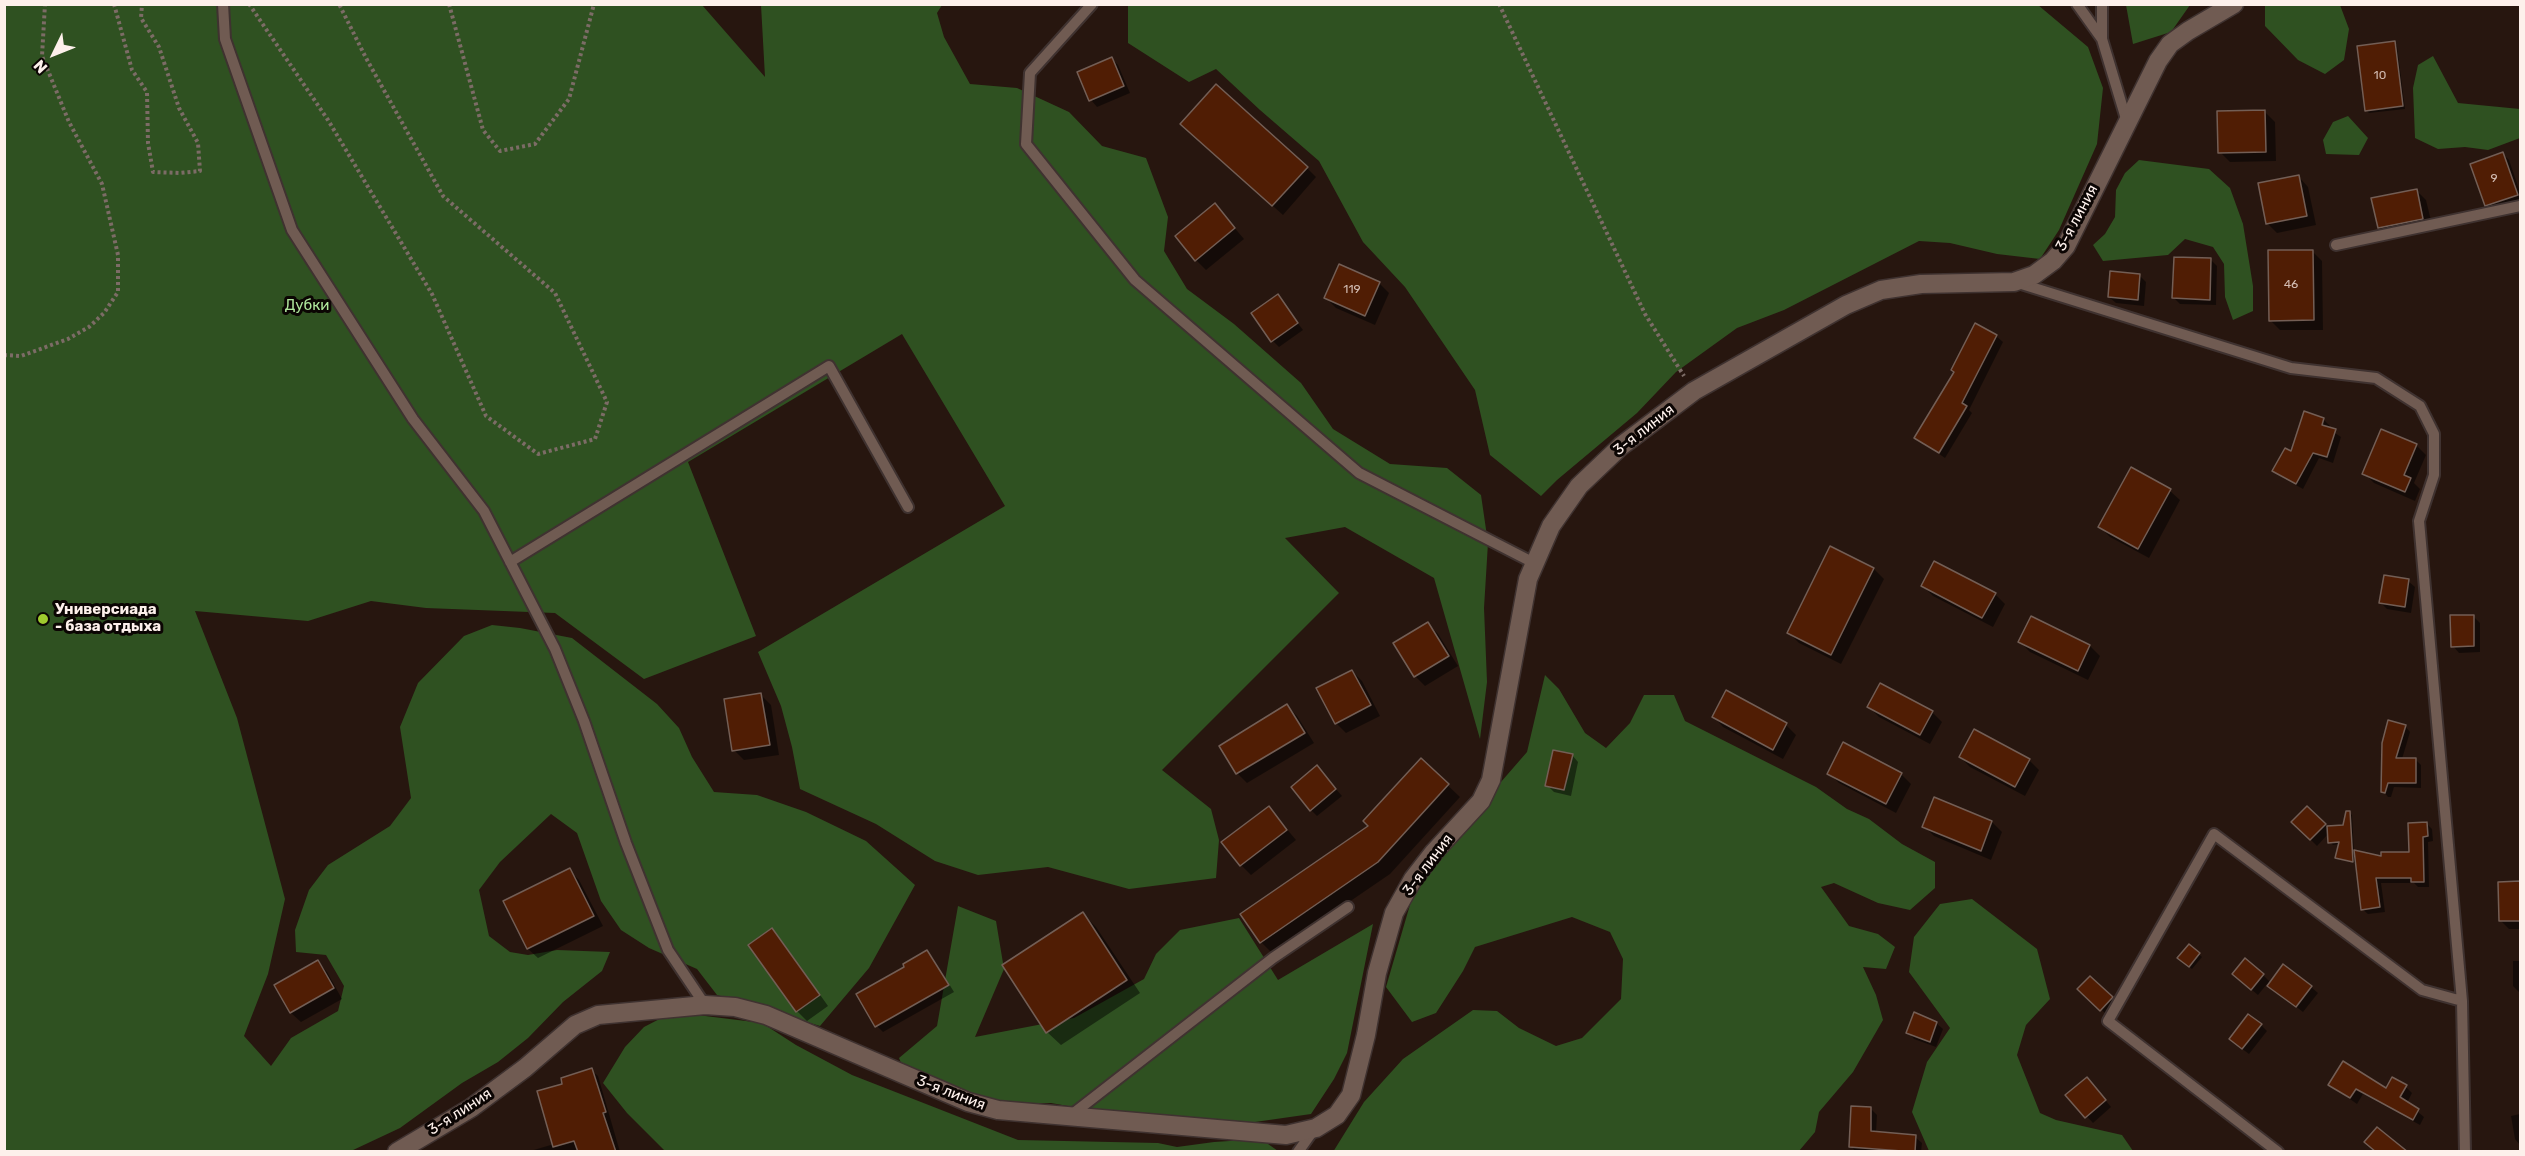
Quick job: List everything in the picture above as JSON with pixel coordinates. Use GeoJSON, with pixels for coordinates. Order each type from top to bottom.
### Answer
{"type":"FeatureCollection","features":[{"type":"Feature","properties":{"kind":"street","name":"3-я линия"},"geometry":{"type":"LineString","coordinates":[[397,1152],[471,1108],[525,1068],[575,1025],[598,1015],[705,1005],[735,1007],[766,1015],[968,1102],[998,1110],[1286,1135],[1316,1128],[1336,1114],[1351,1095],[1366,1035],[1377,973],[1394,913],[1413,879],[1434,852],[1481,801],[1491,780],[1528,579],[1551,526],[1579,486],[1621,446],[1694,391],[1846,305],[1881,290],[1922,284],[2014,282],[2034,275],[2053,261],[2066,246],[2158,61],[2170,44],[2234,4]]}},
{"type":"Feature","properties":{"kind":"lane"},"geometry":{"type":"LineString","coordinates":[[223,4],[225,39],[292,230],[413,419],[484,511],[555,649],[668,950],[705,1005]]}},
{"type":"Feature","properties":{"kind":"lane"},"geometry":{"type":"LineString","coordinates":[[1092,4],[1030,73],[1026,144],[1135,280],[1359,473],[1534,563]]}},
{"type":"Feature","properties":{"kind":"lane"},"geometry":{"type":"LineString","coordinates":[[2077,4],[2102,39]]}},
{"type":"Feature","properties":{"kind":"lane"},"geometry":{"type":"LineString","coordinates":[[2103,4],[2102,39],[2127,122]]}},
{"type":"Feature","properties":{"kind":"lane"},"geometry":{"type":"LineString","coordinates":[[2336,245],[2520,206]]}},
{"type":"Feature","properties":{"kind":"lane"},"geometry":{"type":"LineString","coordinates":[[2014,282],[2291,368],[2376,378],[2420,406],[2434,434],[2434,475],[2418,521],[2462,1001],[2465,1152]]}},
{"type":"Feature","properties":{"kind":"lane"},"geometry":{"type":"LineString","coordinates":[[510,562],[829,366],[908,507]]}},
{"type":"Feature","properties":{"kind":"lane"},"geometry":{"type":"LineString","coordinates":[[2278,1152],[2108,1021],[2214,834],[2422,990],[2462,1001]]}},
{"type":"Feature","properties":{"kind":"lane"},"geometry":{"type":"LineString","coordinates":[[1070,1116],[1273,958],[1348,907]]}},
{"type":"Feature","properties":{"kind":"lane"},"geometry":{"type":"LineString","coordinates":[[1298,1152],[1316,1128]]}},
{"type":"Feature","properties":{"kind":"path"},"geometry":{"type":"LineString","coordinates":[[4,355],[21,356],[68,339],[90,327],[104,313],[118,292],[118,255],[102,184],[69,122],[42,56],[45,4]]}},
{"type":"Feature","properties":{"kind":"path"},"geometry":{"type":"LineString","coordinates":[[114,4],[132,70],[147,92],[148,143],[153,172],[180,174],[200,171],[198,143],[179,108],[159,48],[141,18],[142,4]]}},
{"type":"Feature","properties":{"kind":"path"},"geometry":{"type":"LineString","coordinates":[[249,4],[328,120],[432,294],[486,416],[538,454],[595,439],[607,402],[555,292],[443,196],[366,58],[339,4]]}},
{"type":"Feature","properties":{"kind":"path"},"geometry":{"type":"LineString","coordinates":[[449,4],[483,130],[500,151],[535,144],[569,99],[594,4]]}},
{"type":"Feature","properties":{"kind":"path"},"geometry":{"type":"LineString","coordinates":[[1499,4],[1645,314],[1694,391]]}},
{"type":"Feature","properties":{"kind":"green space"},"geometry":{"type":"Polygon","coordinates":[[[2126,4],[2190,5],[2171,32],[2133,44],[2126,4]]]}},
{"type":"Feature","properties":{"kind":"green space","name":"Дубки"},"geometry":{"type":"Polygon","coordinates":[[[5,5],[702,5],[765,77],[761,5],[942,5],[937,13],[944,37],[970,84],[1017,88],[1069,112],[1102,146],[1146,158],[1168,217],[1164,251],[1187,289],[1234,324],[1301,383],[1333,429],[1390,464],[1447,468],[1481,495],[1488,543],[1484,608],[1487,682],[1480,739],[1434,578],[1345,527],[1285,538],[1339,593],[1162,770],[1211,809],[1219,840],[1216,878],[1129,889],[1048,867],[978,875],[935,861],[876,824],[800,789],[781,706],[758,652],[1005,506],[902,334],[688,462],[756,636],[644,679],[555,613],[426,608],[371,601],[308,621],[195,611],[237,718],[285,899],[268,974],[244,1036],[271,1066],[291,1038],[338,1011],[344,986],[326,955],[296,952],[295,930],[309,890],[328,865],[390,826],[411,798],[400,727],[418,683],[464,636],[492,625],[572,638],[657,704],[679,728],[692,757],[714,792],[757,795],[806,812],[866,841],[915,885],[869,968],[820,1026],[717,995],[697,969],[649,948],[621,930],[601,901],[577,833],[551,814],[500,862],[479,890],[489,936],[510,952],[528,955],[557,950],[610,952],[602,971],[563,1002],[528,1038],[498,1062],[462,1083],[400,1128],[351,1151],[5,1152],[5,5]]]}},
{"type":"Feature","properties":{"kind":"green space"},"geometry":{"type":"Polygon","coordinates":[[[1128,5],[2038,5],[2088,47],[2103,88],[2097,144],[2059,230],[2040,259],[1997,254],[1950,243],[1919,241],[1784,310],[1737,328],[1676,372],[1637,413],[1541,496],[1490,455],[1475,390],[1405,287],[1363,242],[1319,161],[1216,69],[1189,82],[1128,43],[1128,5]]]}},
{"type":"Feature","properties":{"kind":"green space"},"geometry":{"type":"Polygon","coordinates":[[[2265,5],[2340,5],[2349,29],[2344,60],[2325,74],[2298,60],[2265,26],[2265,5]]]}},
{"type":"Feature","properties":{"kind":"green space"},"geometry":{"type":"Polygon","coordinates":[[[2433,56],[2458,103],[2520,109],[2520,138],[2488,150],[2465,147],[2438,149],[2415,138],[2413,88],[2418,65],[2433,56]]]}},
{"type":"Feature","properties":{"kind":"green space"},"geometry":{"type":"Polygon","coordinates":[[[2348,116],[2368,138],[2359,155],[2326,154],[2323,140],[2333,122],[2348,116]]]}},
{"type":"Feature","properties":{"kind":"green space"},"geometry":{"type":"Polygon","coordinates":[[[2139,160],[2209,169],[2230,188],[2243,224],[2253,286],[2253,311],[2233,320],[2225,297],[2224,264],[2213,247],[2185,239],[2168,255],[2103,261],[2093,245],[2105,234],[2115,217],[2116,190],[2125,173],[2139,160]]]}},
{"type":"Feature","properties":{"kind":"green space"},"geometry":{"type":"Polygon","coordinates":[[[1545,675],[1559,689],[1585,733],[1606,748],[1630,723],[1644,695],[1674,695],[1685,721],[1816,787],[1847,809],[1869,819],[1902,844],[1935,862],[1935,888],[1910,910],[1878,903],[1834,883],[1821,887],[1849,926],[1878,934],[1895,947],[1886,969],[1863,967],[1876,995],[1883,1020],[1853,1072],[1819,1112],[1815,1132],[1799,1151],[1333,1152],[1364,1102],[1403,1059],[1473,1010],[1497,1011],[1519,1028],[1556,1046],[1582,1038],[1621,999],[1623,959],[1610,932],[1572,917],[1475,947],[1463,971],[1436,1013],[1412,1022],[1386,987],[1414,891],[1474,813],[1527,752],[1545,675]]]}},
{"type":"Feature","properties":{"kind":"green space"},"geometry":{"type":"Polygon","coordinates":[[[1972,899],[2037,949],[2050,999],[2026,1025],[2017,1055],[2040,1113],[2056,1120],[2122,1135],[2133,1151],[1929,1151],[1912,1112],[1927,1062],[1950,1028],[1909,972],[1914,937],[1940,904],[1972,899]]]}},
{"type":"Feature","properties":{"kind":"green space"},"geometry":{"type":"Polygon","coordinates":[[[958,906],[996,921],[1004,969],[975,1037],[1074,1018],[1144,979],[1156,954],[1180,930],[1239,918],[1278,980],[1373,924],[1347,1053],[1334,1079],[1311,1114],[1248,1123],[1163,1123],[1051,1103],[1003,1104],[904,1070],[899,1058],[937,1026],[958,906]]]}},
{"type":"Feature","properties":{"kind":"green space"},"geometry":{"type":"Polygon","coordinates":[[[673,1012],[762,1023],[796,1045],[852,1075],[1018,1140],[1158,1143],[1177,1147],[1261,1139],[1278,1151],[665,1151],[627,1113],[603,1083],[625,1047],[644,1027],[673,1012]]]}},
{"type":"Feature","properties":{"kind":"building"},"geometry":{"type":"Polygon","coordinates":[[[2395,41],[2403,106],[2365,111],[2357,46],[2395,41]]]}},
{"type":"Feature","properties":{"kind":"building"},"geometry":{"type":"Polygon","coordinates":[[[1112,57],[1124,86],[1089,101],[1077,72],[1112,57]]]}},
{"type":"Feature","properties":{"kind":"building"},"geometry":{"type":"Polygon","coordinates":[[[1216,84],[1308,167],[1272,206],[1180,124],[1216,84]]]}},
{"type":"Feature","properties":{"kind":"building"},"geometry":{"type":"Polygon","coordinates":[[[2265,110],[2266,152],[2218,153],[2217,111],[2265,110]]]}},
{"type":"Feature","properties":{"kind":"building"},"geometry":{"type":"Polygon","coordinates":[[[2503,152],[2518,195],[2485,206],[2470,164],[2503,152]]]}},
{"type":"Feature","properties":{"kind":"building"},"geometry":{"type":"Polygon","coordinates":[[[2299,175],[2307,216],[2266,224],[2258,183],[2299,175]]]}},
{"type":"Feature","properties":{"kind":"building"},"geometry":{"type":"Polygon","coordinates":[[[2417,189],[2423,219],[2378,228],[2371,198],[2417,189]]]}},
{"type":"Feature","properties":{"kind":"building"},"geometry":{"type":"Polygon","coordinates":[[[1215,203],[1235,228],[1195,261],[1175,236],[1215,203]]]}},
{"type":"Feature","properties":{"kind":"building"},"geometry":{"type":"Polygon","coordinates":[[[2268,250],[2313,250],[2314,320],[2269,321],[2268,250]]]}},
{"type":"Feature","properties":{"kind":"building"},"geometry":{"type":"Polygon","coordinates":[[[2174,257],[2211,258],[2210,300],[2172,298],[2174,257]]]}},
{"type":"Feature","properties":{"kind":"building"},"geometry":{"type":"Polygon","coordinates":[[[1339,264],[1380,282],[1365,316],[1324,298],[1339,264]]]}},
{"type":"Feature","properties":{"kind":"building"},"geometry":{"type":"Polygon","coordinates":[[[2110,271],[2140,274],[2138,300],[2108,297],[2110,271]]]}},
{"type":"Feature","properties":{"kind":"building"},"geometry":{"type":"Polygon","coordinates":[[[1278,294],[1298,323],[1271,342],[1251,313],[1278,294]]]}},
{"type":"Feature","properties":{"kind":"building"},"geometry":{"type":"Polygon","coordinates":[[[1975,323],[1997,335],[1962,403],[1967,406],[1939,453],[1914,438],[1954,372],[1951,370],[1975,323]]]}},
{"type":"Feature","properties":{"kind":"building"},"geometry":{"type":"Polygon","coordinates":[[[2304,411],[2324,418],[2322,425],[2336,429],[2327,457],[2313,453],[2296,484],[2272,471],[2285,448],[2291,451],[2304,411]]]}},
{"type":"Feature","properties":{"kind":"building"},"geometry":{"type":"Polygon","coordinates":[[[2381,429],[2417,444],[2404,475],[2411,478],[2405,492],[2362,474],[2381,429]]]}},
{"type":"Feature","properties":{"kind":"building"},"geometry":{"type":"Polygon","coordinates":[[[2131,467],[2171,489],[2138,549],[2098,527],[2131,467]]]}},
{"type":"Feature","properties":{"kind":"building"},"geometry":{"type":"Polygon","coordinates":[[[1830,546],[1874,568],[1831,655],[1787,633],[1830,546]]]}},
{"type":"Feature","properties":{"kind":"building"},"geometry":{"type":"Polygon","coordinates":[[[1934,561],[1996,593],[1982,618],[1921,586],[1934,561]]]}},
{"type":"Feature","properties":{"kind":"building"},"geometry":{"type":"Polygon","coordinates":[[[2384,575],[2409,579],[2405,607],[2379,603],[2384,575]]]}},
{"type":"Feature","properties":{"kind":"building"},"geometry":{"type":"Polygon","coordinates":[[[2450,615],[2474,615],[2474,646],[2451,647],[2450,615]]]}},
{"type":"Feature","properties":{"kind":"building"},"geometry":{"type":"Polygon","coordinates":[[[2031,616],[2090,645],[2078,671],[2018,642],[2031,616]]]}},
{"type":"Feature","properties":{"kind":"building"},"geometry":{"type":"Polygon","coordinates":[[[1428,622],[1449,656],[1414,677],[1393,643],[1428,622]]]}},
{"type":"Feature","properties":{"kind":"building"},"geometry":{"type":"Polygon","coordinates":[[[1352,670],[1371,705],[1335,724],[1316,688],[1352,670]]]}},
{"type":"Feature","properties":{"kind":"building"},"geometry":{"type":"Polygon","coordinates":[[[1880,683],[1933,711],[1920,735],[1867,707],[1880,683]]]}},
{"type":"Feature","properties":{"kind":"building"},"geometry":{"type":"Polygon","coordinates":[[[1726,690],[1787,723],[1773,750],[1712,717],[1726,690]]]}},
{"type":"Feature","properties":{"kind":"building"},"geometry":{"type":"Polygon","coordinates":[[[761,693],[770,745],[732,751],[724,699],[761,693]]]}},
{"type":"Feature","properties":{"kind":"building"},"geometry":{"type":"Polygon","coordinates":[[[1287,704],[1305,733],[1236,774],[1219,746],[1287,704]]]}},
{"type":"Feature","properties":{"kind":"building"},"geometry":{"type":"Polygon","coordinates":[[[2388,720],[2406,725],[2396,758],[2416,758],[2416,783],[2388,783],[2385,793],[2381,792],[2382,743],[2388,720]]]}},
{"type":"Feature","properties":{"kind":"building"},"geometry":{"type":"Polygon","coordinates":[[[1974,729],[2030,759],[2015,787],[1959,757],[1974,729]]]}},
{"type":"Feature","properties":{"kind":"building"},"geometry":{"type":"Polygon","coordinates":[[[1843,742],[1902,773],[1886,804],[1827,774],[1843,742]]]}},
{"type":"Feature","properties":{"kind":"building"},"geometry":{"type":"Polygon","coordinates":[[[1553,750],[1573,754],[1564,790],[1545,786],[1553,750]]]}},
{"type":"Feature","properties":{"kind":"building"},"geometry":{"type":"Polygon","coordinates":[[[1421,758],[1449,784],[1378,862],[1260,943],[1240,914],[1368,826],[1363,821],[1421,758]]]}},
{"type":"Feature","properties":{"kind":"building"},"geometry":{"type":"Polygon","coordinates":[[[1317,765],[1336,789],[1310,811],[1291,787],[1317,765]]]}},
{"type":"Feature","properties":{"kind":"building"},"geometry":{"type":"Polygon","coordinates":[[[1934,797],[1992,821],[1981,851],[1922,827],[1934,797]]]}},
{"type":"Feature","properties":{"kind":"building"},"geometry":{"type":"Polygon","coordinates":[[[1269,806],[1287,830],[1240,866],[1221,842],[1269,806]]]}},
{"type":"Feature","properties":{"kind":"building"},"geometry":{"type":"Polygon","coordinates":[[[2307,806],[2326,824],[2310,840],[2291,822],[2307,806]]]}},
{"type":"Feature","properties":{"kind":"building"},"geometry":{"type":"Polygon","coordinates":[[[2346,811],[2350,811],[2353,862],[2335,858],[2339,842],[2328,843],[2327,826],[2343,825],[2346,811]]]}},
{"type":"Feature","properties":{"kind":"building"},"geometry":{"type":"Polygon","coordinates":[[[2427,822],[2428,836],[2423,837],[2424,882],[2411,882],[2411,878],[2376,878],[2380,907],[2361,910],[2354,850],[2381,856],[2381,852],[2409,852],[2408,823],[2427,822]]]}},
{"type":"Feature","properties":{"kind":"building"},"geometry":{"type":"Polygon","coordinates":[[[570,868],[594,916],[527,949],[503,901],[570,868]]]}},
{"type":"Feature","properties":{"kind":"building"},"geometry":{"type":"Polygon","coordinates":[[[2520,881],[2520,921],[2499,921],[2498,882],[2520,881]]]}},
{"type":"Feature","properties":{"kind":"building"},"geometry":{"type":"Polygon","coordinates":[[[1083,912],[1127,980],[1046,1033],[1002,965],[1083,912]]]}},
{"type":"Feature","properties":{"kind":"building"},"geometry":{"type":"Polygon","coordinates":[[[772,928],[820,995],[796,1012],[748,945],[772,928]]]}},
{"type":"Feature","properties":{"kind":"building"},"geometry":{"type":"Polygon","coordinates":[[[2189,944],[2200,953],[2189,967],[2177,958],[2189,944]]]}},
{"type":"Feature","properties":{"kind":"building"},"geometry":{"type":"Polygon","coordinates":[[[927,950],[949,985],[875,1027],[856,994],[904,967],[903,964],[927,950]]]}},
{"type":"Feature","properties":{"kind":"building"},"geometry":{"type":"Polygon","coordinates":[[[2245,958],[2264,974],[2251,990],[2232,974],[2245,958]]]}},
{"type":"Feature","properties":{"kind":"building"},"geometry":{"type":"Polygon","coordinates":[[[318,960],[334,988],[290,1013],[274,985],[318,960]]]}},
{"type":"Feature","properties":{"kind":"building"},"geometry":{"type":"Polygon","coordinates":[[[2283,964],[2312,986],[2296,1007],[2267,986],[2283,964]]]}},
{"type":"Feature","properties":{"kind":"building"},"geometry":{"type":"Polygon","coordinates":[[[2090,976],[2113,997],[2100,1011],[2077,989],[2090,976]]]}},
{"type":"Feature","properties":{"kind":"building"},"geometry":{"type":"Polygon","coordinates":[[[1914,1012],[1937,1022],[1930,1042],[1906,1033],[1914,1012]]]}},
{"type":"Feature","properties":{"kind":"building"},"geometry":{"type":"Polygon","coordinates":[[[2248,1014],[2262,1024],[2242,1049],[2229,1039],[2248,1014]]]}},
{"type":"Feature","properties":{"kind":"building"},"geometry":{"type":"Polygon","coordinates":[[[2343,1061],[2386,1088],[2392,1077],[2407,1085],[2400,1097],[2419,1109],[2413,1120],[2356,1089],[2350,1098],[2328,1085],[2343,1061]]]}},
{"type":"Feature","properties":{"kind":"building"},"geometry":{"type":"Polygon","coordinates":[[[592,1068],[616,1152],[578,1152],[574,1141],[553,1147],[537,1091],[562,1084],[561,1078],[592,1068]]]}},
{"type":"Feature","properties":{"kind":"building"},"geometry":{"type":"Polygon","coordinates":[[[2087,1077],[2106,1100],[2085,1118],[2065,1095],[2087,1077]]]}},
{"type":"Feature","properties":{"kind":"building"},"geometry":{"type":"Polygon","coordinates":[[[1851,1106],[1871,1107],[1871,1131],[1916,1135],[1915,1152],[1849,1147],[1851,1106]]]}},
{"type":"Feature","properties":{"kind":"building"},"geometry":{"type":"Polygon","coordinates":[[[2377,1127],[2408,1152],[2376,1152],[2364,1142],[2377,1127]]]}},
{"type":"Feature","properties":{"kind":"place","name":"Универсиада - база отдыха"},"geometry":{"type":"Point","coordinates":[43,619]}}]}
